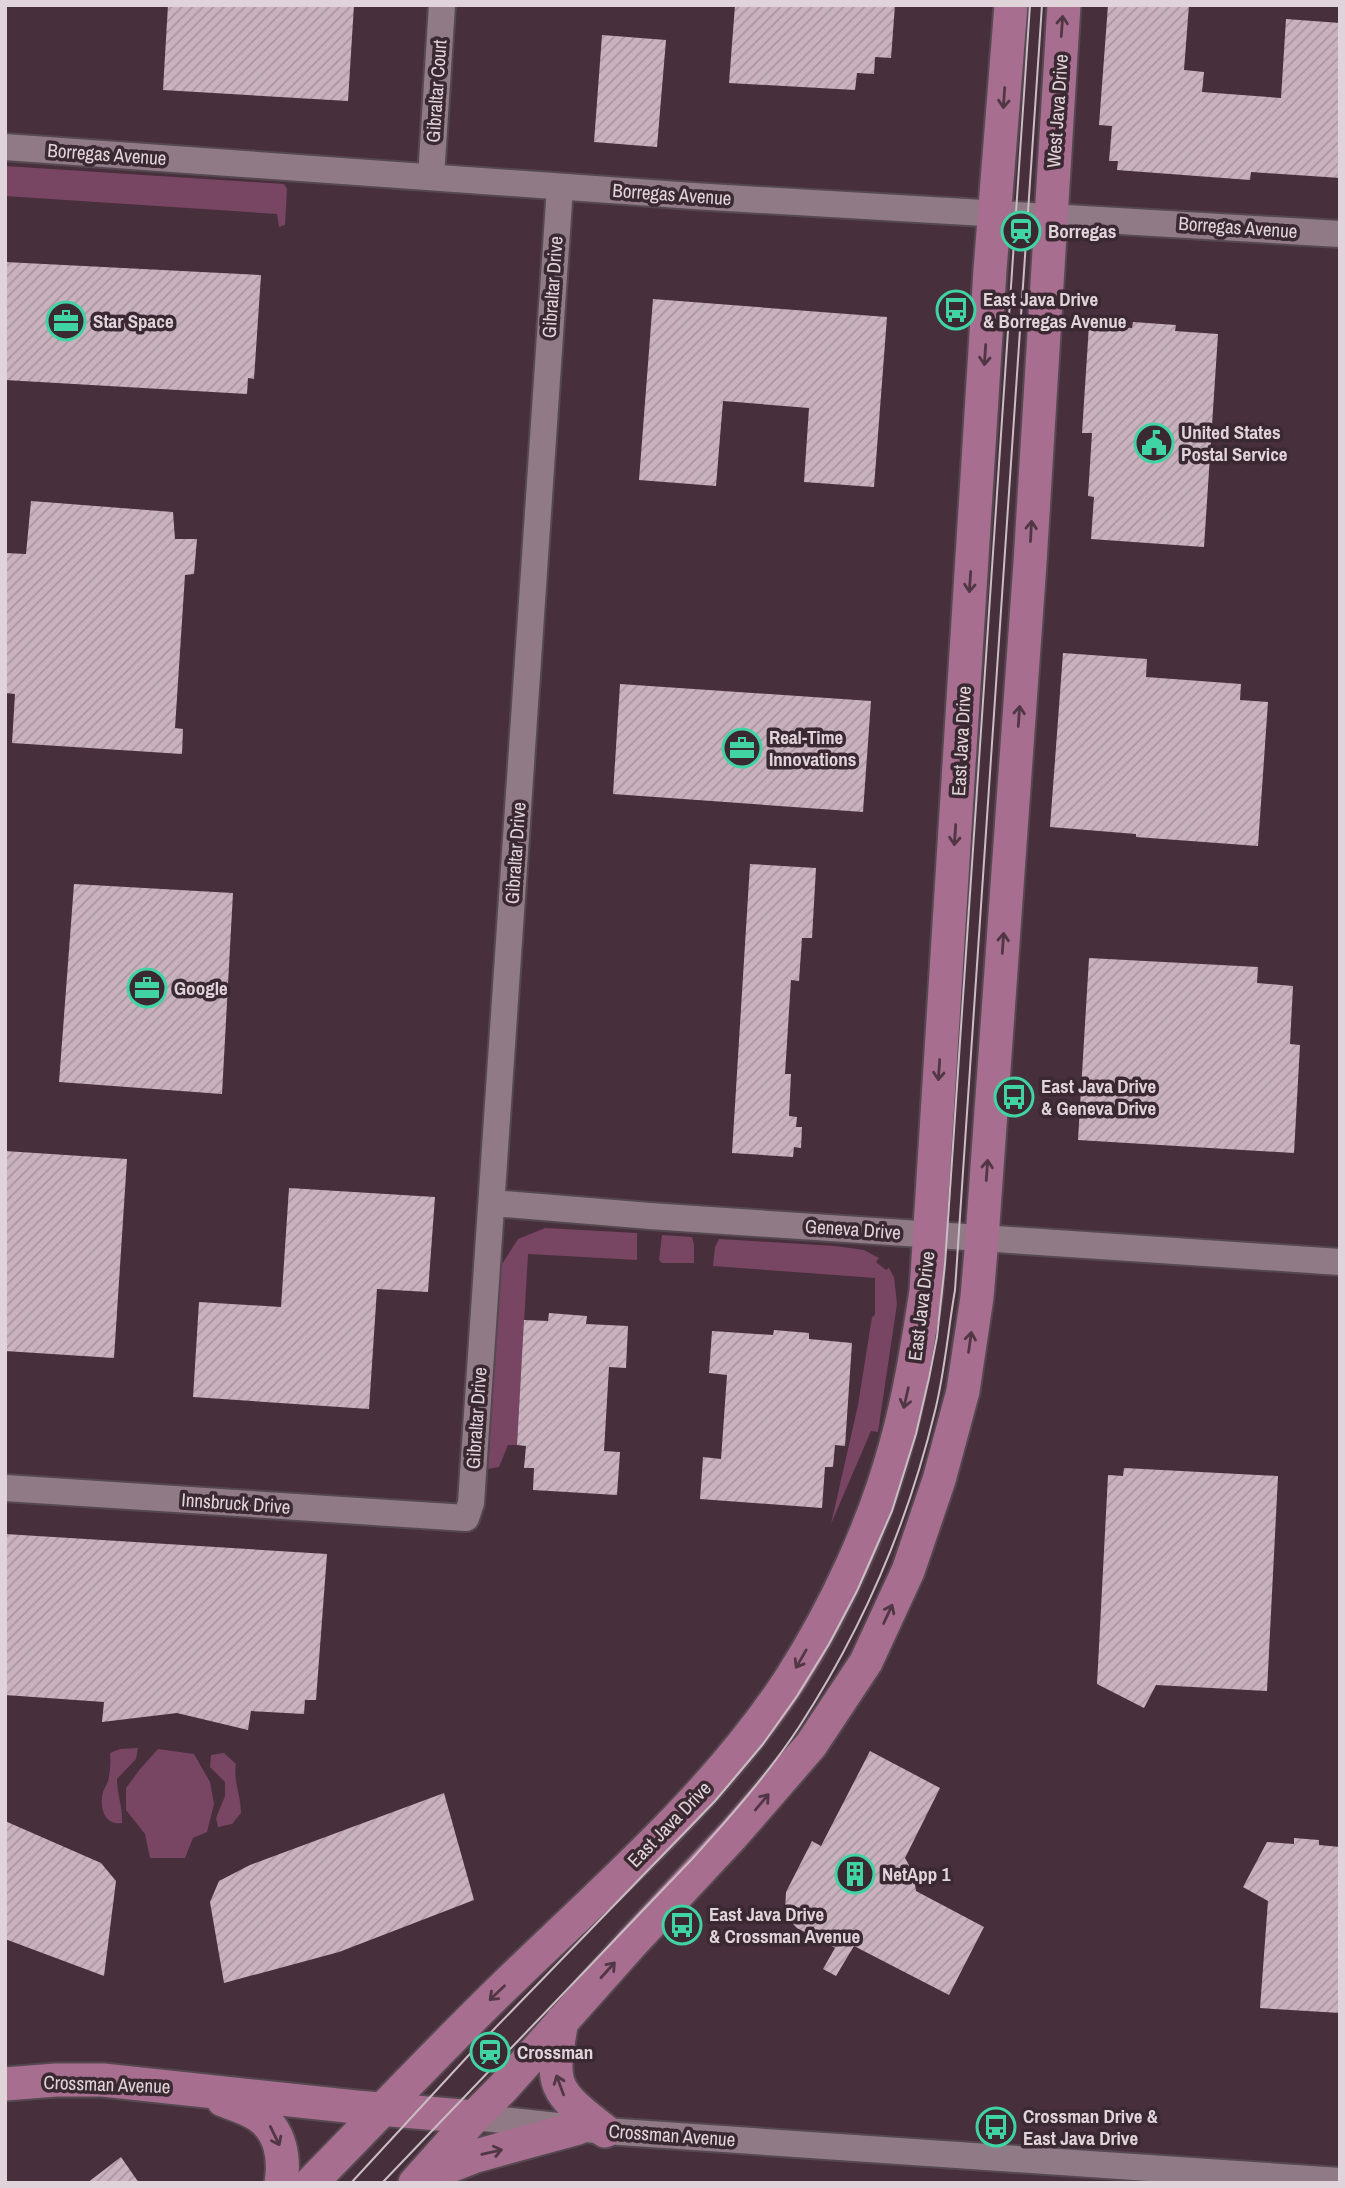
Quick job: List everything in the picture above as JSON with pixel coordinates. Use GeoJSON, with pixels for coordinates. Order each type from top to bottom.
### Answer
{"type":"FeatureCollection","features":[{"type":"Feature","properties":{"kind":"main road"},"geometry":{"type":"LineString","coordinates":[[995,214],[1011,5]]}},
{"type":"Feature","properties":{"kind":"main road","name":"West Java Drive"},"geometry":{"type":"LineString","coordinates":[[1051,216],[1064,5]]}},
{"type":"Feature","properties":{"kind":"main road","name":"East Java Drive"},"geometry":{"type":"LineString","coordinates":[[311,2183],[480,2010],[685,1811],[742,1746],[791,1677],[833,1603],[868,1525],[895,1445],[915,1363],[926,1291],[995,214]]}},
{"type":"Feature","properties":{"kind":"main road"},"geometry":{"type":"LineString","coordinates":[[421,2176],[733,1835],[802,1755],[866,1662],[908,1571],[943,1467],[963,1391],[977,1297],[1028,587],[1051,216]]}},
{"type":"Feature","properties":{"kind":"main road"},"geometry":{"type":"LineString","coordinates":[[421,2176],[476,2156],[592,2129],[564,2095],[556,2080],[555,2057],[562,2021]]}},
{"type":"Feature","properties":{"kind":"main road","name":"Crossman Avenue"},"geometry":{"type":"LineString","coordinates":[[5,2084],[103,2080],[474,2117]]}},
{"type":"Feature","properties":{"kind":"main road"},"geometry":{"type":"LineString","coordinates":[[199,2089],[259,2115],[269,2124],[281,2149],[281,2183]]}},
{"type":"Feature","properties":{"kind":"street","name":"Gibraltar Court"},"geometry":{"type":"LineString","coordinates":[[430,177],[442,5]]}},
{"type":"Feature","properties":{"kind":"street","name":"Borregas Avenue"},"geometry":{"type":"LineString","coordinates":[[5,147],[560,187],[1340,234]]}},
{"type":"Feature","properties":{"kind":"street","name":"Gibraltar Drive"},"geometry":{"type":"LineString","coordinates":[[466,1518],[471,1503],[560,187]]}},
{"type":"Feature","properties":{"kind":"street","name":"Geneva Drive"},"geometry":{"type":"LineString","coordinates":[[492,1203],[1340,1262]]}},
{"type":"Feature","properties":{"kind":"street","name":"Innsbruck Drive"},"geometry":{"type":"LineString","coordinates":[[5,1488],[466,1518]]}},
{"type":"Feature","properties":{"kind":"street","name":"Crossman Avenue"},"geometry":{"type":"LineString","coordinates":[[474,2117],[592,2129],[1340,2181]]}},
{"type":"Feature","properties":{"kind":"shaded area"},"geometry":{"type":"Polygon","coordinates":[[[5,5],[1340,5],[1340,2183],[5,2183],[5,5]]]}},
{"type":"Feature","properties":{"kind":"shaded area"},"geometry":{"type":"Polygon","coordinates":[[[5,166],[284,184],[287,189],[285,225],[279,227],[277,214],[5,196],[5,166]]]}},
{"type":"Feature","properties":{"kind":"shaded area"},"geometry":{"type":"Polygon","coordinates":[[[545,1228],[637,1233],[637,1260],[528,1254],[517,1445],[508,1445],[499,1467],[488,1469],[500,1267],[518,1239],[545,1228]]]}},
{"type":"Feature","properties":{"kind":"shaded area"},"geometry":{"type":"Polygon","coordinates":[[[662,1235],[692,1237],[694,1263],[662,1263],[659,1260],[662,1235]]]}},
{"type":"Feature","properties":{"kind":"shaded area"},"geometry":{"type":"Polygon","coordinates":[[[719,1239],[864,1250],[879,1258],[876,1262],[886,1270],[889,1268],[894,1277],[897,1304],[878,1432],[871,1431],[831,1524],[858,1405],[872,1317],[875,1315],[875,1278],[713,1266],[715,1247],[719,1239]]]}},
{"type":"Feature","properties":{"kind":"shaded area"},"geometry":{"type":"Polygon","coordinates":[[[138,1748],[136,1759],[117,1779],[122,1823],[116,1823],[104,1814],[102,1803],[108,1782],[110,1753],[120,1749],[138,1748]]]}},
{"type":"Feature","properties":{"kind":"shaded area"},"geometry":{"type":"Polygon","coordinates":[[[158,1749],[194,1754],[210,1782],[214,1804],[207,1832],[193,1838],[185,1858],[150,1858],[145,1834],[126,1810],[126,1788],[158,1749]]]}},
{"type":"Feature","properties":{"kind":"shaded area"},"geometry":{"type":"Polygon","coordinates":[[[224,1753],[236,1764],[241,1813],[232,1824],[218,1827],[216,1818],[225,1796],[225,1782],[210,1767],[211,1755],[224,1753]]]}},
{"type":"Feature","properties":{"kind":"building"},"geometry":{"type":"Polygon","coordinates":[[[168,5],[354,5],[348,101],[163,90],[168,5]]]}},
{"type":"Feature","properties":{"kind":"building"},"geometry":{"type":"Polygon","coordinates":[[[735,5],[895,5],[891,58],[875,57],[874,74],[857,73],[855,90],[729,83],[735,5]]]}},
{"type":"Feature","properties":{"kind":"building"},"geometry":{"type":"Polygon","coordinates":[[[1108,5],[1189,5],[1184,70],[1204,72],[1202,92],[1281,98],[1286,19],[1340,23],[1340,178],[1251,172],[1250,180],[1117,170],[1118,161],[1109,161],[1112,126],[1099,125],[1108,5]]]}},
{"type":"Feature","properties":{"kind":"building"},"geometry":{"type":"Polygon","coordinates":[[[602,35],[666,40],[657,147],[594,142],[602,35]]]}},
{"type":"Feature","properties":{"kind":"building"},"geometry":{"type":"Polygon","coordinates":[[[5,262],[261,275],[254,379],[248,378],[247,394],[5,380],[5,262]]]}},
{"type":"Feature","properties":{"kind":"building"},"geometry":{"type":"Polygon","coordinates":[[[653,299],[887,317],[874,487],[804,482],[809,408],[723,401],[716,486],[639,480],[653,299]]]}},
{"type":"Feature","properties":{"kind":"building","name":"United States Postal Service"},"geometry":{"type":"Polygon","coordinates":[[[1133,322],[1176,325],[1175,331],[1218,334],[1204,547],[1091,539],[1094,497],[1088,496],[1092,433],[1082,433],[1089,325],[1132,328],[1133,322]]]}},
{"type":"Feature","properties":{"kind":"building"},"geometry":{"type":"Polygon","coordinates":[[[31,501],[173,512],[175,539],[197,539],[194,574],[185,575],[175,728],[183,729],[182,754],[12,743],[15,694],[5,693],[5,553],[26,554],[31,501]]]}},
{"type":"Feature","properties":{"kind":"building"},"geometry":{"type":"Polygon","coordinates":[[[1063,653],[1147,659],[1146,677],[1241,684],[1240,700],[1268,702],[1258,846],[1136,837],[1136,834],[1050,827],[1063,653]]]}},
{"type":"Feature","properties":{"kind":"building","name":"Real-Time Innovations"},"geometry":{"type":"Polygon","coordinates":[[[620,684],[871,701],[863,812],[613,794],[620,684]]]}},
{"type":"Feature","properties":{"kind":"building"},"geometry":{"type":"Polygon","coordinates":[[[750,864],[816,868],[812,938],[802,938],[799,981],[791,980],[785,1074],[791,1074],[789,1116],[797,1117],[796,1127],[802,1127],[801,1148],[794,1147],[793,1157],[732,1153],[750,864]]]}},
{"type":"Feature","properties":{"kind":"building","name":"Google"},"geometry":{"type":"Polygon","coordinates":[[[74,884],[233,893],[222,1094],[59,1082],[74,884]]]}},
{"type":"Feature","properties":{"kind":"building"},"geometry":{"type":"Polygon","coordinates":[[[1089,958],[1258,967],[1257,983],[1293,986],[1290,1044],[1300,1045],[1294,1153],[1078,1140],[1089,958]]]}},
{"type":"Feature","properties":{"kind":"building"},"geometry":{"type":"Polygon","coordinates":[[[5,1151],[127,1159],[114,1358],[5,1351],[5,1151]]]}},
{"type":"Feature","properties":{"kind":"building"},"geometry":{"type":"Polygon","coordinates":[[[289,1188],[435,1197],[428,1292],[377,1289],[369,1409],[193,1397],[199,1302],[281,1307],[289,1188]]]}},
{"type":"Feature","properties":{"kind":"building"},"geometry":{"type":"Polygon","coordinates":[[[549,1313],[587,1316],[586,1324],[628,1326],[626,1368],[609,1367],[604,1451],[620,1452],[617,1495],[533,1490],[534,1468],[524,1468],[526,1446],[517,1445],[524,1320],[548,1321],[549,1313]]]}},
{"type":"Feature","properties":{"kind":"building"},"geometry":{"type":"Polygon","coordinates":[[[774,1330],[809,1333],[809,1339],[852,1343],[845,1446],[835,1445],[833,1467],[825,1467],[822,1508],[700,1499],[703,1457],[721,1459],[727,1375],[709,1373],[712,1331],[773,1335],[774,1330]]]}},
{"type":"Feature","properties":{"kind":"building"},"geometry":{"type":"Polygon","coordinates":[[[1124,1468],[1278,1476],[1267,1691],[1156,1685],[1144,1708],[1097,1684],[1108,1475],[1123,1476],[1124,1468]]]}},
{"type":"Feature","properties":{"kind":"building"},"geometry":{"type":"Polygon","coordinates":[[[5,1534],[327,1554],[316,1700],[305,1700],[304,1714],[251,1711],[248,1730],[177,1713],[102,1722],[104,1702],[5,1695],[5,1534]]]}},
{"type":"Feature","properties":{"kind":"building","name":"NetApp 1"},"geometry":{"type":"Polygon","coordinates":[[[870,1751],[940,1788],[905,1858],[913,1872],[916,1891],[984,1927],[949,1995],[854,1946],[836,1976],[823,1969],[835,1948],[797,1928],[785,1911],[786,1892],[812,1841],[821,1846],[870,1751]]]}},
{"type":"Feature","properties":{"kind":"building"},"geometry":{"type":"Polygon","coordinates":[[[444,1793],[474,1900],[339,1952],[224,1983],[210,1902],[219,1881],[250,1865],[444,1793]]]}},
{"type":"Feature","properties":{"kind":"building"},"geometry":{"type":"Polygon","coordinates":[[[5,1821],[101,1863],[116,1881],[104,1976],[5,1939],[5,1821]]]}},
{"type":"Feature","properties":{"kind":"building"},"geometry":{"type":"Polygon","coordinates":[[[1294,1838],[1319,1840],[1319,1845],[1340,1847],[1340,2013],[1260,2008],[1268,1901],[1243,1887],[1267,1842],[1294,1844],[1294,1838]]]}},
{"type":"Feature","properties":{"kind":"building"},"geometry":{"type":"Polygon","coordinates":[[[121,2157],[139,2183],[87,2183],[121,2157]]]}},
{"type":"Feature","properties":{"kind":"tram line"},"geometry":{"type":"LineString","coordinates":[[351,2183],[468,2056],[715,1801],[763,1744],[829,1644],[857,1591],[892,1511],[916,1434],[929,1378],[937,1337],[945,1264],[1030,5]]}},
{"type":"Feature","properties":{"kind":"tram line"},"geometry":{"type":"LineString","coordinates":[[382,2183],[692,1859],[775,1762],[822,1690],[863,1614],[897,1535],[924,1453],[941,1381],[955,1290],[1042,5]]}},
{"type":"Feature","properties":{"kind":"place","name":"Borregas"},"geometry":{"type":"Point","coordinates":[1021,231]}},
{"type":"Feature","properties":{"kind":"place","name":"East Java Drive & Borregas Avenue"},"geometry":{"type":"Point","coordinates":[956,310]}},
{"type":"Feature","properties":{"kind":"place","name":"Star Space"},"geometry":{"type":"Point","coordinates":[66,321]}},
{"type":"Feature","properties":{"kind":"place","name":"United States Postal Service"},"geometry":{"type":"Point","coordinates":[1154,443]}},
{"type":"Feature","properties":{"kind":"place","name":"Real-Time Innovations"},"geometry":{"type":"Point","coordinates":[742,748]}},
{"type":"Feature","properties":{"kind":"place","name":"Google"},"geometry":{"type":"Point","coordinates":[147,988]}},
{"type":"Feature","properties":{"kind":"place","name":"East Java Drive & Geneva Drive"},"geometry":{"type":"Point","coordinates":[1014,1097]}},
{"type":"Feature","properties":{"kind":"place","name":"NetApp 1"},"geometry":{"type":"Point","coordinates":[855,1874]}},
{"type":"Feature","properties":{"kind":"place","name":"East Java Drive & Crossman Avenue"},"geometry":{"type":"Point","coordinates":[682,1925]}},
{"type":"Feature","properties":{"kind":"place","name":"Crossman"},"geometry":{"type":"Point","coordinates":[490,2052]}},
{"type":"Feature","properties":{"kind":"place","name":"Crossman Drive & East Java Drive"},"geometry":{"type":"Point","coordinates":[996,2127]}}]}
